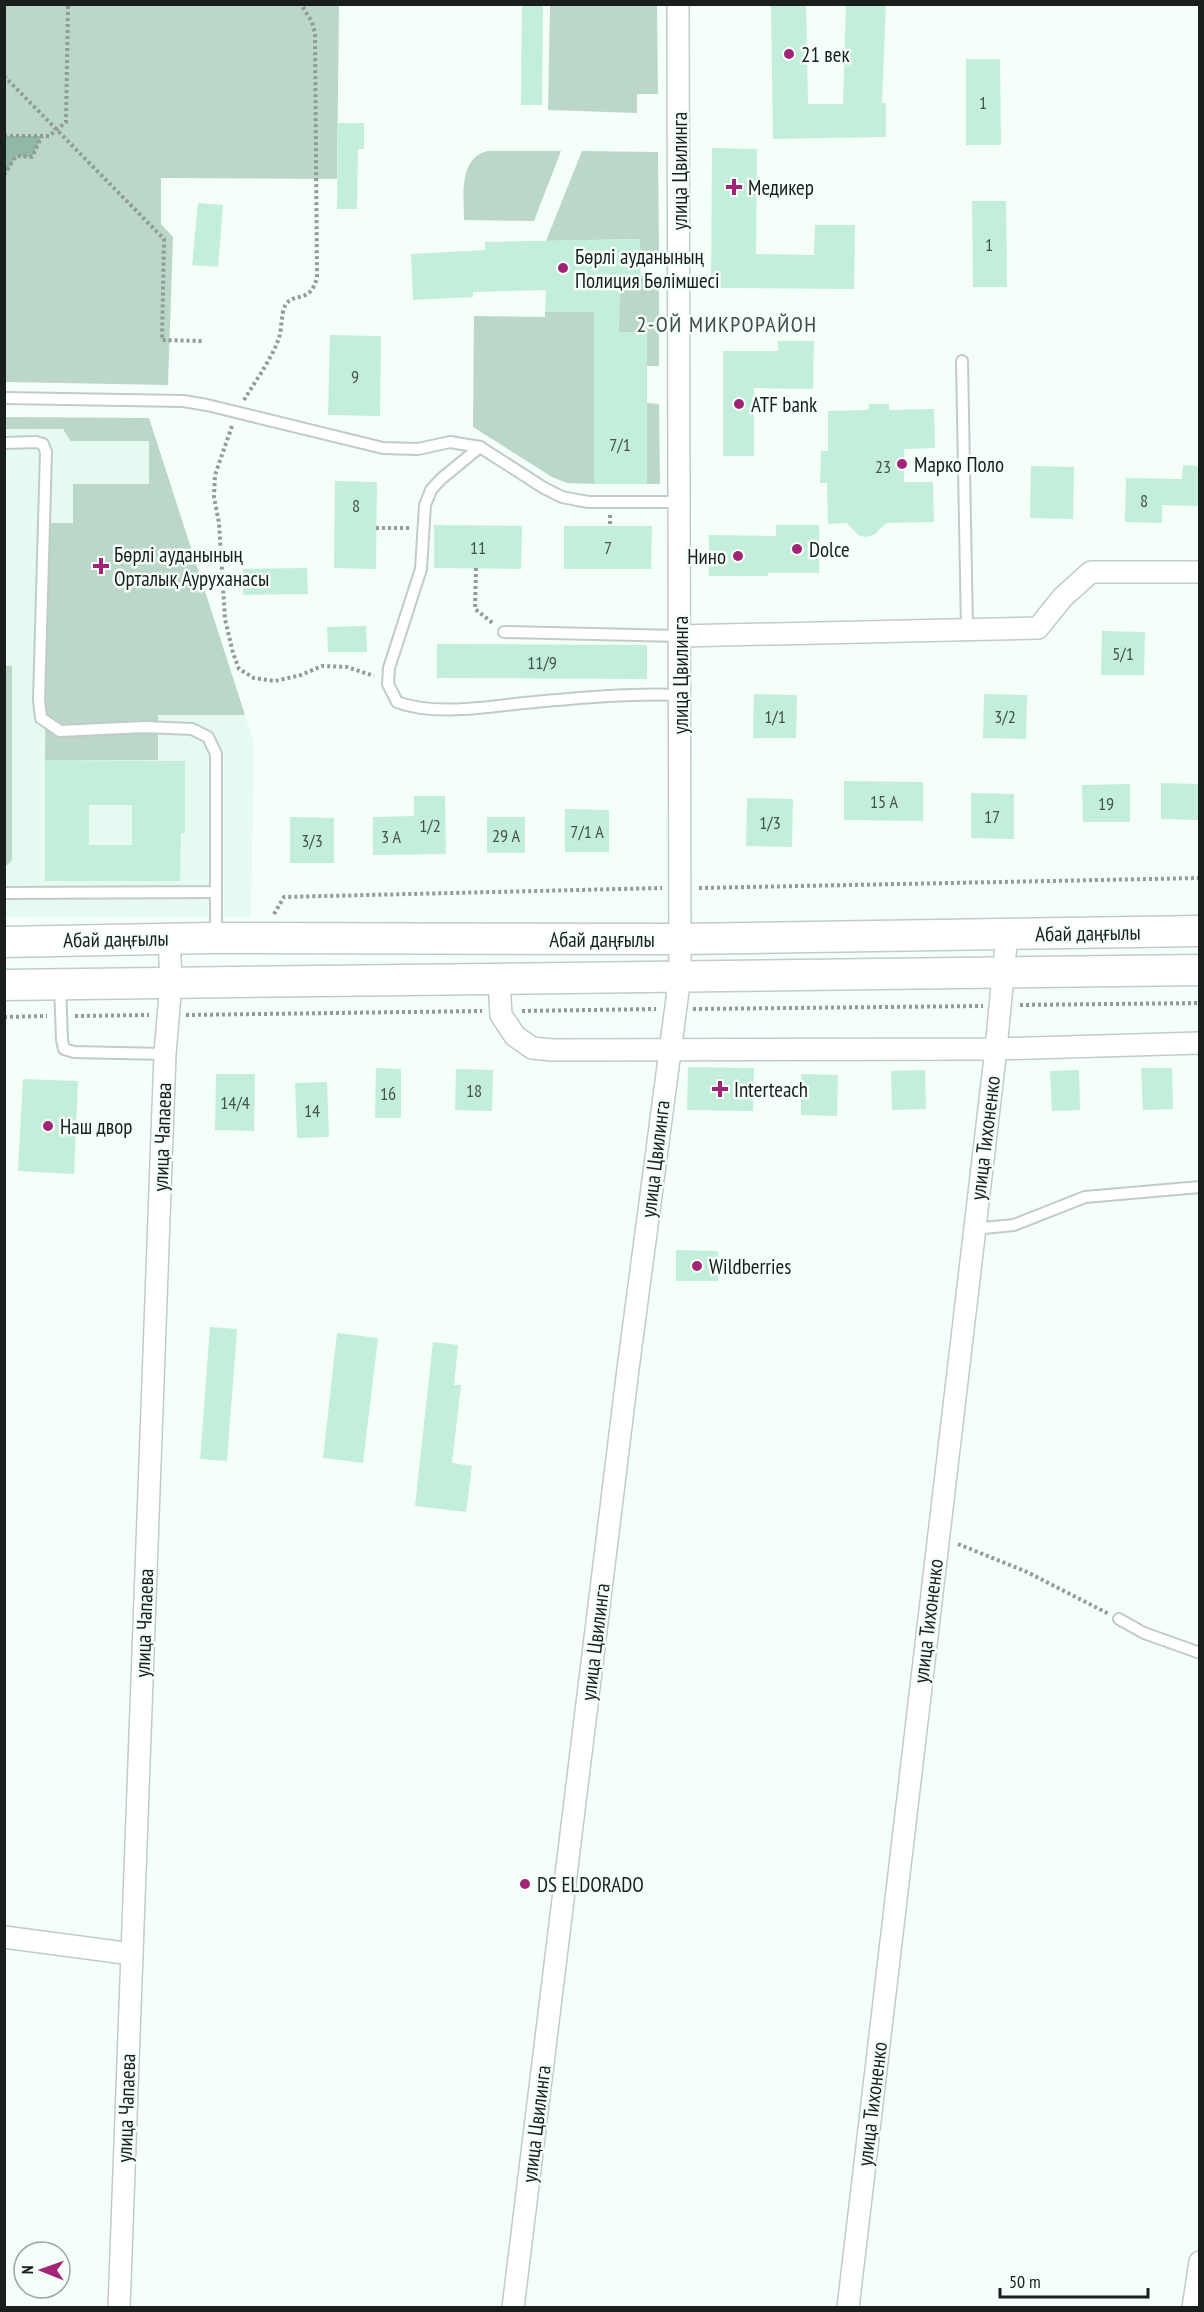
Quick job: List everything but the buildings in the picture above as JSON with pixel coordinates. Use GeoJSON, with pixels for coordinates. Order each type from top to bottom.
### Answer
{"type":"FeatureCollection","features":[{"type":"Feature","properties":{"kind":"street","name":"улица Цвилинга"},"geometry":{"type":"LineString","coordinates":[[513,2307],[626,1381],[669,1050],[681,976],[678,4]]}},
{"type":"Feature","properties":{"kind":"street"},"geometry":{"type":"LineString","coordinates":[[680,636],[1038,628],[1063,597],[1092,572],[1200,572]]}},
{"type":"Feature","properties":{"kind":"street","name":"Абай даңғылы"},"geometry":{"type":"LineString","coordinates":[[4,942],[170,938],[681,939],[1200,931]]}},
{"type":"Feature","properties":{"kind":"street","name":"улица Тихоненко"},"geometry":{"type":"LineString","coordinates":[[848,2307],[973,1228],[996,1049],[1007,934]]}},
{"type":"Feature","properties":{"kind":"street","name":"улица Чапаева"},"geometry":{"type":"LineString","coordinates":[[119,2307],[165,1054],[171,982],[170,938]]}},
{"type":"Feature","properties":{"kind":"street","name":"Абай даңғылы"},"geometry":{"type":"LineString","coordinates":[[4,985],[1200,970]]}},
{"type":"Feature","properties":{"kind":"street"},"geometry":{"type":"LineString","coordinates":[[500,980],[501,1015],[515,1036],[532,1048],[996,1049],[1200,1043]]}},
{"type":"Feature","properties":{"kind":"street"},"geometry":{"type":"LineString","coordinates":[[4,1938],[132,1954]]}},
{"type":"Feature","properties":{"kind":"street"},"geometry":{"type":"LineString","coordinates":[[1193,2307],[1200,2262]]}},
{"type":"Feature","properties":{"kind":"lane"},"geometry":{"type":"LineString","coordinates":[[962,361],[967,629]]}},
{"type":"Feature","properties":{"kind":"lane"},"geometry":{"type":"LineString","coordinates":[[4,398],[183,401],[383,448],[418,449],[450,442],[480,447],[562,497],[589,502],[679,502]]}},
{"type":"Feature","properties":{"kind":"lane"},"geometry":{"type":"LineString","coordinates":[[4,443],[36,442],[43,444],[46,452],[39,700],[41,718],[60,731],[144,727],[192,729],[208,737],[216,754],[216,938]]}},
{"type":"Feature","properties":{"kind":"lane"},"geometry":{"type":"LineString","coordinates":[[480,447],[441,479],[431,490],[425,505],[421,569],[394,646],[389,668],[388,684],[397,702],[407,706],[463,709],[620,694],[680,695]]}},
{"type":"Feature","properties":{"kind":"lane"},"geometry":{"type":"LineString","coordinates":[[504,632],[680,636]]}},
{"type":"Feature","properties":{"kind":"lane"},"geometry":{"type":"LineString","coordinates":[[4,893],[216,892]]}},
{"type":"Feature","properties":{"kind":"lane"},"geometry":{"type":"LineString","coordinates":[[60,984],[64,1049],[74,1052],[165,1054]]}},
{"type":"Feature","properties":{"kind":"lane"},"geometry":{"type":"LineString","coordinates":[[973,1228],[1014,1225],[1085,1197],[1200,1187]]}},
{"type":"Feature","properties":{"kind":"lane"},"geometry":{"type":"LineString","coordinates":[[1119,1619],[1144,1633],[1200,1653]]}},
{"type":"Feature","properties":{"kind":"path"},"geometry":{"type":"LineString","coordinates":[[4,136],[49,136],[66,122],[68,4]]}},
{"type":"Feature","properties":{"kind":"path"},"geometry":{"type":"LineString","coordinates":[[301,4],[312,22],[315,33],[316,277],[310,294],[291,300],[285,305],[278,340],[237,413],[215,475],[214,497],[219,523],[225,619],[239,669],[254,678],[275,681],[301,675],[322,666],[347,667],[365,671],[388,684]]}},
{"type":"Feature","properties":{"kind":"path"},"geometry":{"type":"LineString","coordinates":[[4,76],[164,239],[162,340],[203,340]]}},
{"type":"Feature","properties":{"kind":"path"},"geometry":{"type":"LineString","coordinates":[[4,175],[16,156],[32,156],[42,136]]}},
{"type":"Feature","properties":{"kind":"path"},"geometry":{"type":"LineString","coordinates":[[376,528],[423,529]]}},
{"type":"Feature","properties":{"kind":"path"},"geometry":{"type":"LineString","coordinates":[[476,568],[476,609],[504,632]]}},
{"type":"Feature","properties":{"kind":"path"},"geometry":{"type":"LineString","coordinates":[[284,897],[1200,878]]}},
{"type":"Feature","properties":{"kind":"path"},"geometry":{"type":"LineString","coordinates":[[4,1017],[1200,1003]]}},
{"type":"Feature","properties":{"kind":"path"},"geometry":{"type":"LineString","coordinates":[[938,1534],[968,1549],[1027,1572],[1119,1619]]}},
{"type":"Feature","properties":{"kind":"shaded area"},"geometry":{"type":"Polygon","coordinates":[[[5,5],[339,5],[337,179],[161,178],[161,224],[173,237],[168,385],[5,382],[5,5]]]}},
{"type":"Feature","properties":{"kind":"shaded area"},"geometry":{"type":"Polygon","coordinates":[[[550,5],[657,5],[658,94],[637,94],[637,113],[548,110],[550,5]]]}},
{"type":"Feature","properties":{"kind":"shaded area"},"geometry":{"type":"Polygon","coordinates":[[[5,136],[42,136],[32,157],[16,156],[5,175],[5,136]]]}},
{"type":"Feature","properties":{"kind":"shaded area"},"geometry":{"type":"Polygon","coordinates":[[[488,151],[561,151],[534,221],[464,220],[464,189],[467,170],[478,155],[488,151]]]}},
{"type":"Feature","properties":{"kind":"shaded area"},"geometry":{"type":"Polygon","coordinates":[[[582,151],[658,152],[659,252],[640,252],[639,239],[546,241],[582,151]]]}},
{"type":"Feature","properties":{"kind":"shaded area"},"geometry":{"type":"Polygon","coordinates":[[[659,275],[659,366],[647,366],[646,332],[594,332],[594,484],[567,483],[552,477],[473,427],[474,316],[545,317],[545,312],[619,312],[620,289],[640,289],[640,276],[659,275]]]}},
{"type":"Feature","properties":{"kind":"shaded area"},"geometry":{"type":"Polygon","coordinates":[[[647,403],[659,404],[660,484],[647,484],[647,403]]]}},
{"type":"Feature","properties":{"kind":"shaded area","name":"Бөрлі ауданының Орталық Ауруханасы"},"geometry":{"type":"Polygon","coordinates":[[[5,417],[149,418],[254,744],[251,917],[5,917],[5,417]]]}},
{"type":"Feature","properties":{"kind":"shaded area"},"geometry":{"type":"Polygon","coordinates":[[[5,417],[149,418],[245,715],[158,715],[158,760],[45,760],[46,523],[73,523],[73,484],[149,484],[149,441],[71,441],[63,429],[5,429],[5,417]]]}},
{"type":"Feature","properties":{"kind":"shaded area"},"geometry":{"type":"Polygon","coordinates":[[[5,666],[12,666],[12,860],[5,867],[5,666]]]}},
{"type":"Feature","properties":{"kind":"place","name":"21 век"},"geometry":{"type":"Point","coordinates":[789,54]}},
{"type":"Feature","properties":{"kind":"place","name":"Медикер"},"geometry":{"type":"Point","coordinates":[734,187]}},
{"type":"Feature","properties":{"kind":"place","name":"Бөрлі ауданының Полиция Бөлімшесі"},"geometry":{"type":"Point","coordinates":[563,268]}},
{"type":"Feature","properties":{"kind":"place","name":"ATF bank"},"geometry":{"type":"Point","coordinates":[739,404]}},
{"type":"Feature","properties":{"kind":"place","name":"Марко Поло"},"geometry":{"type":"Point","coordinates":[902,464]}},
{"type":"Feature","properties":{"kind":"place","name":"Dolce"},"geometry":{"type":"Point","coordinates":[797,549]}},
{"type":"Feature","properties":{"kind":"place","name":"Нино"},"geometry":{"type":"Point","coordinates":[738,556]}},
{"type":"Feature","properties":{"kind":"place","name":"Бөрлі ауданының Орталық Ауруханасы"},"geometry":{"type":"Point","coordinates":[101,566]}},
{"type":"Feature","properties":{"kind":"place","name":"Interteach"},"geometry":{"type":"Point","coordinates":[720,1089]}},
{"type":"Feature","properties":{"kind":"place","name":"Наш двор"},"geometry":{"type":"Point","coordinates":[48,1126]}},
{"type":"Feature","properties":{"kind":"place","name":"Wildberries"},"geometry":{"type":"Point","coordinates":[697,1266]}},
{"type":"Feature","properties":{"kind":"place","name":"DS ELDORADO"},"geometry":{"type":"Point","coordinates":[525,1884]}},
{"type":"Feature","properties":{"kind":"district","name":"2-ОЙ МИКРОРАЙОН"},"geometry":{"type":"Point","coordinates":[727,324]}}]}
